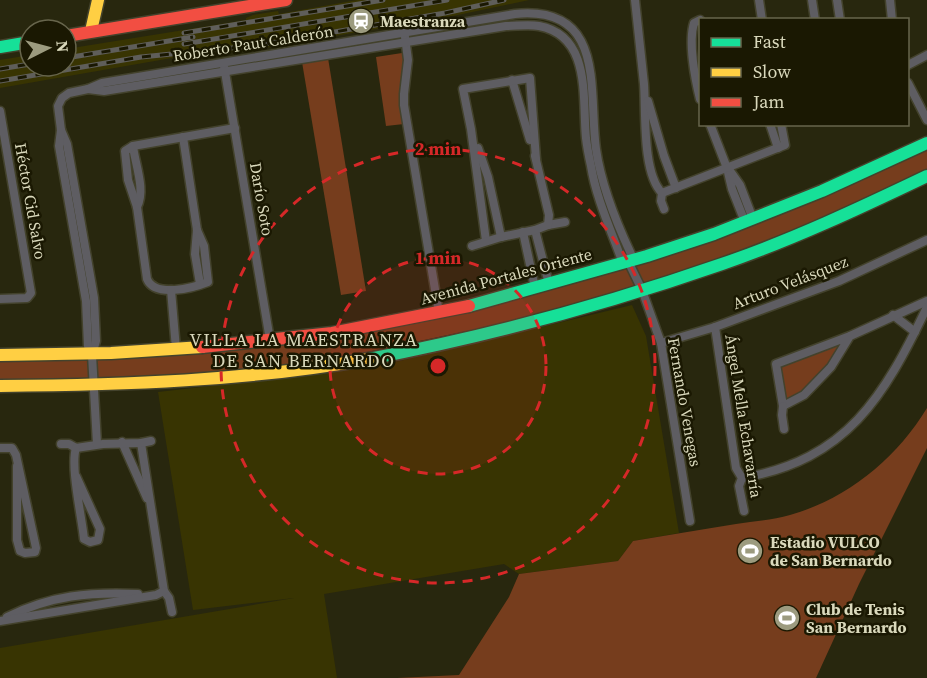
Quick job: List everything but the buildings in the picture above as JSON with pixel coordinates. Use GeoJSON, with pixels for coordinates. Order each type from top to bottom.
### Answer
{"type":"FeatureCollection","features":[{"type":"Feature","properties":{"kind":"street"},"geometry":{"type":"LineString","coordinates":[[91,31],[98,0]]}},
{"type":"Feature","properties":{"kind":"street"},"geometry":{"type":"LineString","coordinates":[[78,34],[255,3],[286,0]]}},
{"type":"Feature","properties":{"kind":"street"},"geometry":{"type":"LineString","coordinates":[[635,0],[648,155],[657,186],[662,193],[661,201],[664,210]]}},
{"type":"Feature","properties":{"kind":"street"},"geometry":{"type":"LineString","coordinates":[[759,0],[762,18]]}},
{"type":"Feature","properties":{"kind":"street"},"geometry":{"type":"LineString","coordinates":[[812,0],[815,18]]}},
{"type":"Feature","properties":{"kind":"street"},"geometry":{"type":"LineString","coordinates":[[837,0],[840,18]]}},
{"type":"Feature","properties":{"kind":"street"},"geometry":{"type":"LineString","coordinates":[[890,0],[892,18]]}},
{"type":"Feature","properties":{"kind":"street","name":"Roberto Paut Calderón"},"geometry":{"type":"LineString","coordinates":[[97,444],[95,385],[92,355],[88,346],[86,301],[59,146],[61,130],[58,111],[62,98],[69,93],[102,83],[224,67],[405,37],[527,13],[548,15],[570,28],[586,51],[591,67],[596,148],[608,193],[631,254],[628,261],[642,290]]}},
{"type":"Feature","properties":{"kind":"street"},"geometry":{"type":"LineString","coordinates":[[699,20],[694,23],[692,32],[699,93]]}},
{"type":"Feature","properties":{"kind":"street"},"geometry":{"type":"LineString","coordinates":[[405,37],[408,60],[404,105],[439,313]]}},
{"type":"Feature","properties":{"kind":"street"},"geometry":{"type":"LineString","coordinates":[[0,47],[18,44]]}},
{"type":"Feature","properties":{"kind":"street"},"geometry":{"type":"LineString","coordinates":[[909,64],[927,55]]}},
{"type":"Feature","properties":{"kind":"street","name":"Darío Soto"},"geometry":{"type":"LineString","coordinates":[[224,67],[270,340]]}},
{"type":"Feature","properties":{"kind":"street"},"geometry":{"type":"LineString","coordinates":[[486,241],[471,129],[463,89],[530,78],[536,159]]}},
{"type":"Feature","properties":{"kind":"street"},"geometry":{"type":"LineString","coordinates":[[512,80],[536,159],[549,215],[548,225]]}},
{"type":"Feature","properties":{"kind":"street"},"geometry":{"type":"LineString","coordinates":[[909,85],[927,120]]}},
{"type":"Feature","properties":{"kind":"street"},"geometry":{"type":"LineString","coordinates":[[644,86],[664,156],[676,188]]}},
{"type":"Feature","properties":{"kind":"street","name":"Héctor Cid Salvo"},"geometry":{"type":"LineString","coordinates":[[0,111],[31,289],[30,296],[21,299],[0,299]]}},
{"type":"Feature","properties":{"kind":"street"},"geometry":{"type":"LineString","coordinates":[[711,126],[727,168],[740,185],[749,220]]}},
{"type":"Feature","properties":{"kind":"street"},"geometry":{"type":"LineString","coordinates":[[771,126],[782,147]]}},
{"type":"Feature","properties":{"kind":"street"},"geometry":{"type":"LineString","coordinates":[[781,126],[782,147]]}},
{"type":"Feature","properties":{"kind":"street"},"geometry":{"type":"LineString","coordinates":[[183,137],[197,230],[203,241],[209,278],[207,283],[171,290],[155,289],[148,283],[137,207],[130,189],[124,154],[126,149],[133,146],[183,137],[235,128]]}},
{"type":"Feature","properties":{"kind":"street"},"geometry":{"type":"LineString","coordinates":[[471,129],[488,177],[501,237]]}},
{"type":"Feature","properties":{"kind":"street","name":"Avenida Portales Oriente"},"geometry":{"type":"LineString","coordinates":[[0,355],[92,355],[176,349],[270,340],[439,313],[628,261],[749,220],[839,184],[927,143]]}},
{"type":"Feature","properties":{"kind":"street"},"geometry":{"type":"LineString","coordinates":[[662,193],[782,147]]}},
{"type":"Feature","properties":{"kind":"street"},"geometry":{"type":"LineString","coordinates":[[0,386],[95,385],[234,377],[346,363],[431,347],[533,323],[734,260],[843,216],[927,176]]}},
{"type":"Feature","properties":{"kind":"street"},"geometry":{"type":"LineString","coordinates":[[472,246],[565,222]]}},
{"type":"Feature","properties":{"kind":"street"},"geometry":{"type":"LineString","coordinates":[[535,231],[549,284]]}},
{"type":"Feature","properties":{"kind":"street"},"geometry":{"type":"LineString","coordinates":[[523,232],[535,288]]}},
{"type":"Feature","properties":{"kind":"street","name":"Arturo Velásquez"},"geometry":{"type":"LineString","coordinates":[[661,343],[715,327],[839,281],[927,240]]}},
{"type":"Feature","properties":{"kind":"street"},"geometry":{"type":"LineString","coordinates":[[171,290],[176,349]]}},
{"type":"Feature","properties":{"kind":"street","name":"Fernando Venegas"},"geometry":{"type":"LineString","coordinates":[[642,290],[661,343],[690,521]]}},
{"type":"Feature","properties":{"kind":"street"},"geometry":{"type":"LineString","coordinates":[[784,429],[783,406],[776,364],[850,336],[927,301]]}},
{"type":"Feature","properties":{"kind":"street"},"geometry":{"type":"LineString","coordinates":[[742,477],[771,472],[799,462],[825,447],[849,429],[880,395],[927,308]]}},
{"type":"Feature","properties":{"kind":"street"},"geometry":{"type":"LineString","coordinates":[[893,315],[915,332]]}},
{"type":"Feature","properties":{"kind":"street","name":"Ángel Mella Echavarría"},"geometry":{"type":"LineString","coordinates":[[715,327],[736,468],[742,477],[740,486],[744,511]]}},
{"type":"Feature","properties":{"kind":"street"},"geometry":{"type":"LineString","coordinates":[[783,406],[804,395],[831,367],[850,336]]}},
{"type":"Feature","properties":{"kind":"street"},"geometry":{"type":"LineString","coordinates":[[61,444],[69,444],[76,448],[97,444],[151,441]]}},
{"type":"Feature","properties":{"kind":"street"},"geometry":{"type":"LineString","coordinates":[[122,442],[152,509]]}},
{"type":"Feature","properties":{"kind":"street"},"geometry":{"type":"LineString","coordinates":[[141,443],[152,509],[160,593]]}},
{"type":"Feature","properties":{"kind":"street"},"geometry":{"type":"LineString","coordinates":[[0,448],[12,448],[16,455],[17,540],[20,551],[35,552],[17,466]]}},
{"type":"Feature","properties":{"kind":"street"},"geometry":{"type":"LineString","coordinates":[[76,448],[74,459],[76,476],[84,539],[90,542],[98,540],[100,529],[76,476]]}},
{"type":"Feature","properties":{"kind":"street"},"geometry":{"type":"LineString","coordinates":[[0,620],[160,593]]}},
{"type":"Feature","properties":{"kind":"street"},"geometry":{"type":"LineString","coordinates":[[0,620],[24,608],[63,596],[160,593],[169,598],[172,612]]}},
{"type":"Feature","properties":{"kind":"shaded area"},"geometry":{"type":"Polygon","coordinates":[[[357,0],[529,0],[458,15],[252,50],[189,55],[78,74],[78,47],[246,20],[253,15],[278,11],[279,14],[357,0]]]}},
{"type":"Feature","properties":{"kind":"shaded area"},"geometry":{"type":"Polygon","coordinates":[[[402,53],[405,75],[400,98],[404,124],[386,126],[376,57],[402,53]]]}},
{"type":"Feature","properties":{"kind":"shaded area"},"geometry":{"type":"Polygon","coordinates":[[[18,57],[18,78],[57,78],[0,88],[0,60],[18,57]]]}},
{"type":"Feature","properties":{"kind":"shaded area"},"geometry":{"type":"Polygon","coordinates":[[[328,58],[366,291],[341,295],[302,62],[328,58]]]}},
{"type":"Feature","properties":{"kind":"shaded area"},"geometry":{"type":"Polygon","coordinates":[[[927,145],[927,172],[858,204],[676,276],[566,310],[343,357],[233,372],[0,382],[0,358],[349,333],[622,265],[927,145]]]}},
{"type":"Feature","properties":{"kind":"shaded area"},"geometry":{"type":"Polygon","coordinates":[[[632,305],[646,336],[679,533],[633,541],[618,561],[519,574],[504,564],[324,594],[337,678],[0,678],[0,648],[294,598],[193,610],[158,392],[305,375],[400,361],[632,305]]]}},
{"type":"Feature","properties":{"kind":"shaded area"},"geometry":{"type":"Polygon","coordinates":[[[841,343],[818,376],[786,401],[781,367],[841,343]]]}},
{"type":"Feature","properties":{"kind":"shaded area","name":"Estadio VULCO de San Bernardo"},"geometry":{"type":"Polygon","coordinates":[[[927,408],[927,448],[859,584],[816,678],[397,678],[459,675],[509,597],[519,574],[618,561],[633,541],[777,518],[811,508],[831,499],[868,475],[885,460],[915,427],[927,408]]]}},
{"type":"Feature","properties":{"kind":"railway"},"geometry":{"type":"LineString","coordinates":[[184,33],[383,0]]}},
{"type":"Feature","properties":{"kind":"railway"},"geometry":{"type":"LineString","coordinates":[[184,44],[447,0]]}},
{"type":"Feature","properties":{"kind":"railway"},"geometry":{"type":"LineString","coordinates":[[0,81],[141,57],[253,46],[445,13],[504,0]]}},
{"type":"Feature","properties":{"kind":"railway"},"geometry":{"type":"LineString","coordinates":[[78,56],[193,37]]}},
{"type":"Feature","properties":{"kind":"railway"},"geometry":{"type":"LineString","coordinates":[[0,69],[18,66]]}},
{"type":"Feature","properties":{"kind":"traffic: fast"},"geometry":{"type":"LineString","coordinates":[[0,47],[18,44]]}},
{"type":"Feature","properties":{"kind":"traffic: fast"},"geometry":{"type":"LineString","coordinates":[[469,306],[647,256],[714,234],[822,191],[927,143]]}},
{"type":"Feature","properties":{"kind":"traffic: fast"},"geometry":{"type":"LineString","coordinates":[[369,359],[503,329],[591,306],[679,279],[800,234],[927,176]]}},
{"type":"Feature","properties":{"kind":"traffic: slow"},"geometry":{"type":"LineString","coordinates":[[91,31],[98,0]]}},
{"type":"Feature","properties":{"kind":"traffic: slow"},"geometry":{"type":"LineString","coordinates":[[0,355],[111,353],[202,347]]}},
{"type":"Feature","properties":{"kind":"traffic: slow"},"geometry":{"type":"LineString","coordinates":[[0,386],[232,377],[369,359]]}},
{"type":"Feature","properties":{"kind":"traffic: jam"},"geometry":{"type":"LineString","coordinates":[[78,34],[286,0]]}},
{"type":"Feature","properties":{"kind":"traffic: jam"},"geometry":{"type":"LineString","coordinates":[[202,347],[332,333],[469,306]]}},
{"type":"Feature","properties":{"kind":"place","name":"Maestranza"},"geometry":{"type":"Point","coordinates":[361,21]}},
{"type":"Feature","properties":{"kind":"place","name":"Estadio VULCO de San Bernardo"},"geometry":{"type":"Point","coordinates":[750,551]}},
{"type":"Feature","properties":{"kind":"place","name":"Club de Tenis San Bernardo"},"geometry":{"type":"Point","coordinates":[787,618]}},
{"type":"Feature","properties":{"kind":"district","name":"VILLA LA MAESTRANZA DE SAN BERNARDO"},"geometry":{"type":"Point","coordinates":[304,350]}}]}
